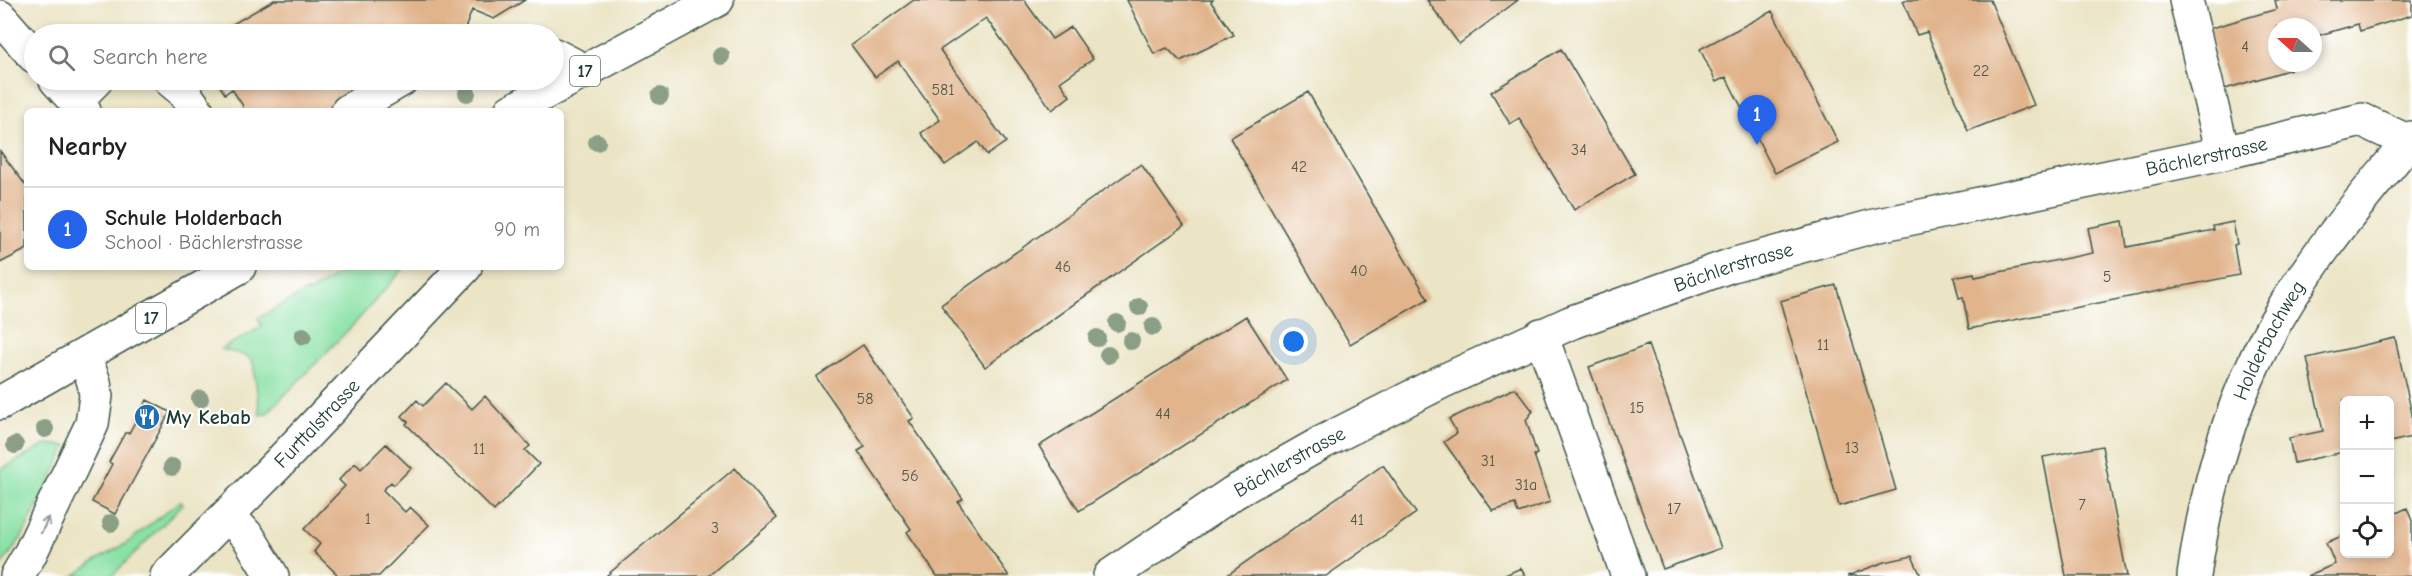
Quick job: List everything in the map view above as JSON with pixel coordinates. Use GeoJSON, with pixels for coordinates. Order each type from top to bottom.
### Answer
{"type":"FeatureCollection","features":[{"type":"Feature","properties":{"kind":"street","name":"17"},"geometry":{"type":"LineString","coordinates":[[564,82],[717,0]]}},
{"type":"Feature","properties":{"kind":"street"},"geometry":{"type":"LineString","coordinates":[[2186,0],[2223,153]]}},
{"type":"Feature","properties":{"kind":"street"},"geometry":{"type":"LineString","coordinates":[[0,17],[24,45]]}},
{"type":"Feature","properties":{"kind":"street"},"geometry":{"type":"LineString","coordinates":[[564,60],[585,71]]}},
{"type":"Feature","properties":{"kind":"street"},"geometry":{"type":"LineString","coordinates":[[182,90],[195,108]]}},
{"type":"Feature","properties":{"kind":"street"},"geometry":{"type":"LineString","coordinates":[[353,108],[384,90]]}},
{"type":"Feature","properties":{"kind":"street","name":"17"},"geometry":{"type":"LineString","coordinates":[[517,108],[550,90]]}},
{"type":"Feature","properties":{"kind":"street","name":"Bächlerstrasse"},"geometry":{"type":"LineString","coordinates":[[1110,576],[1233,493],[1323,442],[1441,382],[1541,335],[1732,265],[1874,225],[2223,153],[2362,120],[2411,140]]}},
{"type":"Feature","properties":{"kind":"street","name":"Holderbachweg"},"geometry":{"type":"LineString","coordinates":[[2194,576],[2211,480],[2230,420],[2251,368],[2316,258],[2411,140]]}},
{"type":"Feature","properties":{"kind":"street","name":"Furttalstrasse"},"geometry":{"type":"LineString","coordinates":[[167,576],[462,270]]}},
{"type":"Feature","properties":{"kind":"street","name":"17"},"geometry":{"type":"LineString","coordinates":[[0,403],[84,356],[223,271]]}},
{"type":"Feature","properties":{"kind":"street"},"geometry":{"type":"LineString","coordinates":[[1541,335],[1628,576]]}},
{"type":"Feature","properties":{"kind":"street"},"geometry":{"type":"LineString","coordinates":[[16,576],[30,554],[92,424],[96,396],[94,382],[84,356]]}},
{"type":"Feature","properties":{"kind":"street"},"geometry":{"type":"LineString","coordinates":[[228,515],[249,538],[272,576]]}},
{"type":"Feature","properties":{"kind":"green space"},"geometry":{"type":"Polygon","coordinates":[[[344,270],[402,270],[356,322],[267,413],[260,415],[253,362],[247,356],[221,349],[262,327],[258,318],[307,291],[309,293],[344,270]]]}},
{"type":"Feature","properties":{"kind":"green space"},"geometry":{"type":"Polygon","coordinates":[[[47,444],[67,446],[22,537],[0,567],[0,470],[47,444]]]}},
{"type":"Feature","properties":{"kind":"green space"},"geometry":{"type":"Polygon","coordinates":[[[180,501],[183,504],[112,576],[74,576],[127,543],[180,501]]]}},
{"type":"Feature","properties":{"kind":"building"},"geometry":{"type":"Polygon","coordinates":[[[274,0],[525,0],[494,19],[472,10],[467,24],[233,24],[274,0]]]}},
{"type":"Feature","properties":{"kind":"building"},"geometry":{"type":"Polygon","coordinates":[[[914,0],[1024,0],[1052,39],[1071,27],[1093,59],[1060,82],[1070,96],[1052,110],[986,18],[940,50],[1006,142],[987,155],[978,142],[945,165],[921,133],[940,120],[898,61],[875,77],[851,45],[914,0]]]}},
{"type":"Feature","properties":{"kind":"building"},"geometry":{"type":"Polygon","coordinates":[[[1127,0],[1213,0],[1211,2],[1234,35],[1180,61],[1167,48],[1154,54],[1127,0]]]}},
{"type":"Feature","properties":{"kind":"building"},"geometry":{"type":"Polygon","coordinates":[[[1427,0],[1518,0],[1459,44],[1427,0]]]}},
{"type":"Feature","properties":{"kind":"building"},"geometry":{"type":"Polygon","coordinates":[[[1990,0],[2034,105],[1968,131],[1927,32],[1917,35],[1903,1],[1990,0]]]}},
{"type":"Feature","properties":{"kind":"building"},"geometry":{"type":"Polygon","coordinates":[[[2275,0],[2412,0],[2412,15],[2360,31],[2358,24],[2322,34],[2322,18],[2268,18],[2268,72],[2281,72],[2225,89],[2208,29],[2277,9],[2275,0]]]}},
{"type":"Feature","properties":{"kind":"building"},"geometry":{"type":"Polygon","coordinates":[[[1772,11],[1838,142],[1775,173],[1726,77],[1716,82],[1700,49],[1772,11]]]}},
{"type":"Feature","properties":{"kind":"building"},"geometry":{"type":"Polygon","coordinates":[[[1561,49],[1635,174],[1574,210],[1519,118],[1510,124],[1491,92],[1561,49]]]}},
{"type":"Feature","properties":{"kind":"building"},"geometry":{"type":"Polygon","coordinates":[[[233,90],[375,90],[344,108],[243,108],[233,90]]]}},
{"type":"Feature","properties":{"kind":"building"},"geometry":{"type":"Polygon","coordinates":[[[1308,92],[1428,299],[1350,344],[1230,138],[1308,92]]]}},
{"type":"Feature","properties":{"kind":"building"},"geometry":{"type":"Polygon","coordinates":[[[0,151],[24,183],[24,251],[0,263],[0,151]]]}},
{"type":"Feature","properties":{"kind":"building"},"geometry":{"type":"Polygon","coordinates":[[[1141,164],[1184,226],[985,367],[941,305],[1141,164]]]}},
{"type":"Feature","properties":{"kind":"building"},"geometry":{"type":"Polygon","coordinates":[[[2123,221],[2127,247],[2214,230],[2213,226],[2233,222],[2239,275],[1969,329],[1963,297],[1959,298],[1954,277],[1974,273],[1975,277],[2093,253],[2088,228],[2123,221]]]}},
{"type":"Feature","properties":{"kind":"building"},"geometry":{"type":"Polygon","coordinates":[[[1836,285],[1896,490],[1839,506],[1780,301],[1836,285]]]}},
{"type":"Feature","properties":{"kind":"building"},"geometry":{"type":"Polygon","coordinates":[[[1246,316],[1287,380],[1079,511],[1039,446],[1246,316]]]}},
{"type":"Feature","properties":{"kind":"building"},"geometry":{"type":"Polygon","coordinates":[[[2395,338],[2412,414],[2412,437],[2394,441],[2394,396],[2340,396],[2340,453],[2294,463],[2289,438],[2323,431],[2307,358],[2395,338]]]}},
{"type":"Feature","properties":{"kind":"building"},"geometry":{"type":"Polygon","coordinates":[[[863,345],[914,418],[909,421],[963,499],[958,502],[1009,576],[937,576],[907,532],[911,529],[858,451],[865,447],[816,377],[863,345]]]}},
{"type":"Feature","properties":{"kind":"building"},"geometry":{"type":"Polygon","coordinates":[[[1648,345],[1721,548],[1663,569],[1589,367],[1648,345]]]}},
{"type":"Feature","properties":{"kind":"building"},"geometry":{"type":"Polygon","coordinates":[[[446,383],[472,409],[485,396],[530,446],[525,450],[539,464],[494,511],[406,424],[408,422],[402,416],[417,400],[423,406],[446,383]]]}},
{"type":"Feature","properties":{"kind":"building"},"geometry":{"type":"Polygon","coordinates":[[[1515,388],[1533,411],[1526,420],[1537,454],[1534,455],[1550,502],[1518,513],[1515,504],[1493,511],[1444,442],[1457,433],[1449,419],[1515,388]]]}},
{"type":"Feature","properties":{"kind":"building"},"geometry":{"type":"Polygon","coordinates":[[[147,400],[170,412],[115,514],[92,502],[112,464],[109,462],[125,433],[129,433],[147,400]]]}},
{"type":"Feature","properties":{"kind":"building"},"geometry":{"type":"Polygon","coordinates":[[[386,444],[411,468],[394,485],[391,482],[383,490],[405,512],[410,507],[429,525],[379,576],[339,576],[314,552],[320,544],[304,529],[345,486],[339,480],[355,463],[361,469],[386,444]]]}},
{"type":"Feature","properties":{"kind":"building"},"geometry":{"type":"Polygon","coordinates":[[[2102,446],[2127,576],[2066,576],[2043,457],[2102,446]]]}},
{"type":"Feature","properties":{"kind":"building"},"geometry":{"type":"Polygon","coordinates":[[[1383,465],[1416,513],[1326,576],[1226,576],[1383,465]]]}},
{"type":"Feature","properties":{"kind":"building"},"geometry":{"type":"Polygon","coordinates":[[[735,468],[777,518],[708,576],[606,576],[735,468]]]}},
{"type":"Feature","properties":{"kind":"building"},"geometry":{"type":"Polygon","coordinates":[[[2407,508],[2412,521],[2412,576],[2307,576],[2335,564],[2326,543],[2340,537],[2340,558],[2394,558],[2394,514],[2407,508]]]}},
{"type":"Feature","properties":{"kind":"building"},"geometry":{"type":"Polygon","coordinates":[[[1912,556],[1921,576],[1847,576],[1885,562],[1912,556]]]}},
{"type":"Feature","properties":{"kind":"building"},"geometry":{"type":"Polygon","coordinates":[[[1521,568],[1525,576],[1503,576],[1521,568]]]}},
{"type":"Feature","properties":{"kind":"place","name":"Schule Holderbach"},"geometry":{"type":"Point","coordinates":[1757,145]}},
{"type":"Feature","properties":{"kind":"place","name":"My Kebab"},"geometry":{"type":"Point","coordinates":[147,417]}}]}
